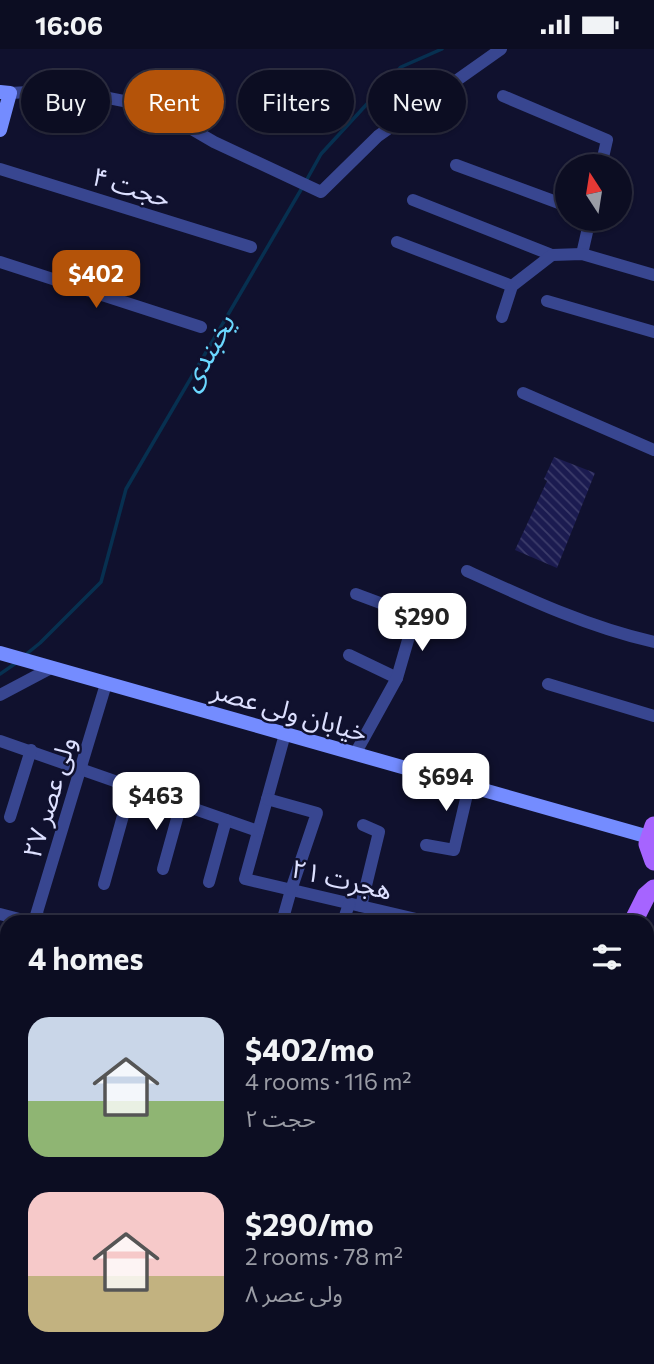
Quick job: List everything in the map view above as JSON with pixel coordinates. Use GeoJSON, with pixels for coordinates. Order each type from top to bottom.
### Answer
{"type":"FeatureCollection","features":[{"type":"Feature","properties":{"kind":"main road"},"geometry":{"type":"LineString","coordinates":[[0,130],[5,93]]}},
{"type":"Feature","properties":{"kind":"main road","name":"خیابان ولی عصر"},"geometry":{"type":"LineString","coordinates":[[0,653],[469,786],[651,831]]}},
{"type":"Feature","properties":{"kind":"main road"},"geometry":{"type":"LineString","coordinates":[[638,915],[651,895],[653,860],[648,844],[651,831]]}},
{"type":"Feature","properties":{"kind":"street"},"geometry":{"type":"LineString","coordinates":[[5,93],[68,90],[154,107],[214,142],[321,192],[378,136],[501,49]]}},
{"type":"Feature","properties":{"kind":"street"},"geometry":{"type":"LineString","coordinates":[[503,96],[607,139],[604,154]]}},
{"type":"Feature","properties":{"kind":"street"},"geometry":{"type":"LineString","coordinates":[[456,165],[555,202]]}},
{"type":"Feature","properties":{"kind":"street","name":"حجت ۴"},"geometry":{"type":"LineString","coordinates":[[0,169],[251,247]]}},
{"type":"Feature","properties":{"kind":"street"},"geometry":{"type":"LineString","coordinates":[[413,200],[552,255],[582,254],[654,275]]}},
{"type":"Feature","properties":{"kind":"street"},"geometry":{"type":"LineString","coordinates":[[582,254],[587,231]]}},
{"type":"Feature","properties":{"kind":"street"},"geometry":{"type":"LineString","coordinates":[[397,242],[512,286]]}},
{"type":"Feature","properties":{"kind":"street"},"geometry":{"type":"LineString","coordinates":[[502,317],[512,286],[552,255]]}},
{"type":"Feature","properties":{"kind":"street"},"geometry":{"type":"LineString","coordinates":[[0,262],[201,327]]}},
{"type":"Feature","properties":{"kind":"street"},"geometry":{"type":"LineString","coordinates":[[547,301],[654,332]]}},
{"type":"Feature","properties":{"kind":"street"},"geometry":{"type":"LineString","coordinates":[[523,393],[654,450]]}},
{"type":"Feature","properties":{"kind":"street"},"geometry":{"type":"LineString","coordinates":[[467,571],[561,614],[654,642]]}},
{"type":"Feature","properties":{"kind":"street"},"geometry":{"type":"LineString","coordinates":[[355,754],[397,678],[415,616],[356,594]]}},
{"type":"Feature","properties":{"kind":"street"},"geometry":{"type":"LineString","coordinates":[[349,655],[397,678]]}},
{"type":"Feature","properties":{"kind":"street"},"geometry":{"type":"LineString","coordinates":[[0,695],[51,668]]}},
{"type":"Feature","properties":{"kind":"street","name":"ولی عصر ۲۷"},"geometry":{"type":"LineString","coordinates":[[36,915],[106,684]]}},
{"type":"Feature","properties":{"kind":"street"},"geometry":{"type":"LineString","coordinates":[[548,684],[654,716]]}},
{"type":"Feature","properties":{"kind":"street"},"geometry":{"type":"LineString","coordinates":[[0,741],[258,831],[285,734]]}},
{"type":"Feature","properties":{"kind":"street"},"geometry":{"type":"LineString","coordinates":[[10,817],[31,750]]}},
{"type":"Feature","properties":{"kind":"street"},"geometry":{"type":"LineString","coordinates":[[104,884],[131,786]]}},
{"type":"Feature","properties":{"kind":"street"},"geometry":{"type":"LineString","coordinates":[[426,845],[454,850],[469,786]]}},
{"type":"Feature","properties":{"kind":"street"},"geometry":{"type":"LineString","coordinates":[[267,799],[317,813],[284,915]]}},
{"type":"Feature","properties":{"kind":"street"},"geometry":{"type":"LineString","coordinates":[[163,869],[181,804]]}},
{"type":"Feature","properties":{"kind":"street"},"geometry":{"type":"LineString","coordinates":[[209,882],[226,820]]}},
{"type":"Feature","properties":{"kind":"street"},"geometry":{"type":"LineString","coordinates":[[349,915],[355,905],[379,832],[363,825]]}},
{"type":"Feature","properties":{"kind":"street","name":"هجرت ۲۱"},"geometry":{"type":"LineString","coordinates":[[258,831],[245,879],[392,915]]}},
{"type":"Feature","properties":{"kind":"building"},"geometry":{"type":"Polygon","coordinates":[[[554,457],[595,473],[557,568],[515,550],[547,481],[544,479],[554,457]]]}},
{"type":"Feature","properties":{"kind":"waterway","name":"یخبندی"},"geometry":{"type":"LineString","coordinates":[[306,181],[321,154],[401,67],[442,49]]}},
{"type":"Feature","properties":{"kind":"waterway","name":"یخبندی"},"geometry":{"type":"LineString","coordinates":[[24,656],[101,582],[126,489],[302,188]]}},
{"type":"Feature","properties":{"kind":"waterway","name":"یخبندی"},"geometry":{"type":"LineString","coordinates":[[0,674],[16,663]]}}]}
